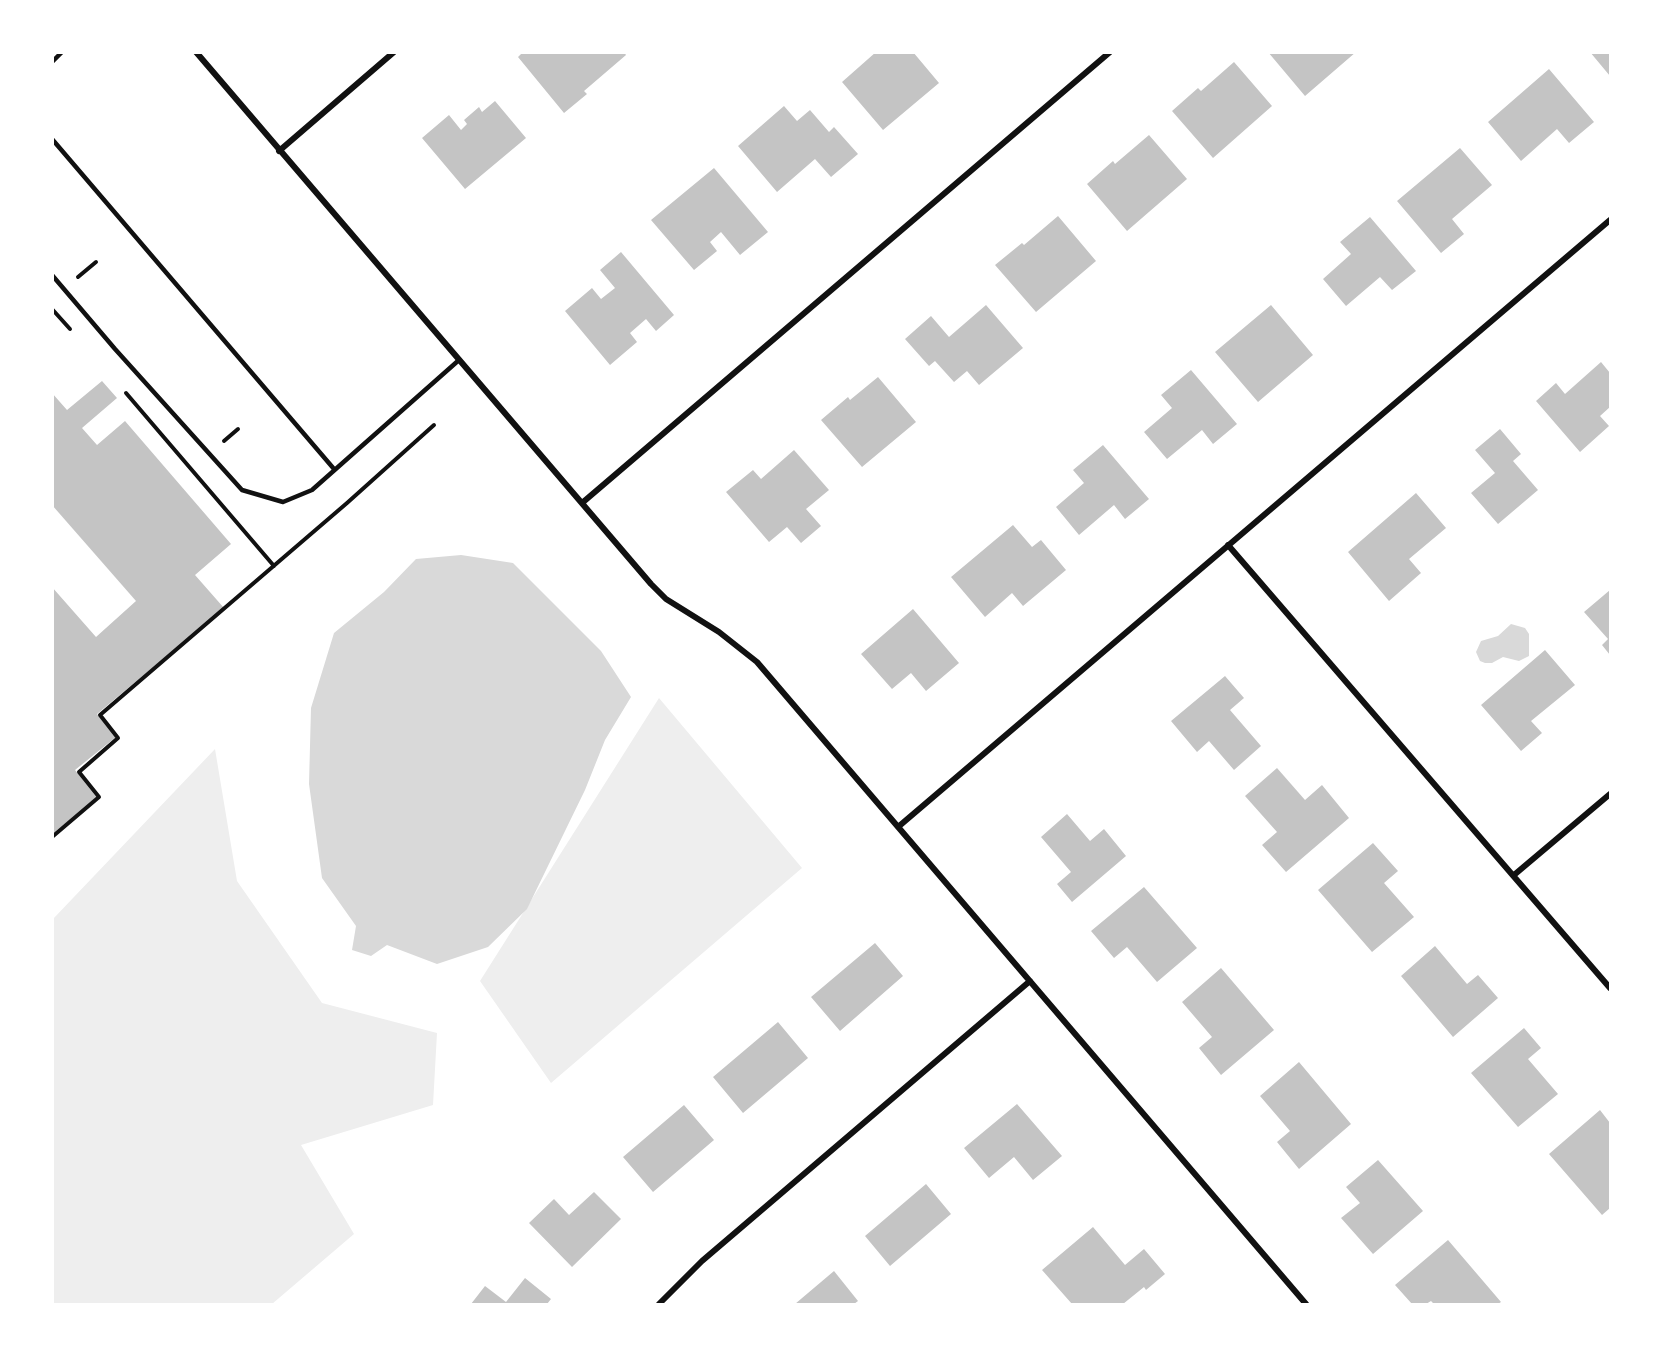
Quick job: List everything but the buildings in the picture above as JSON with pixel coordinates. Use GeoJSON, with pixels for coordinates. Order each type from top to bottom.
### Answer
{"type":"FeatureCollection","features":[{"type":"Feature","properties":{"kind":"street"},"geometry":{"type":"LineString","coordinates":[[196,52],[666,599],[719,632],[757,662],[1306,1305]]}},
{"type":"Feature","properties":{"kind":"street"},"geometry":{"type":"LineString","coordinates":[[279,151],[394,52]]}},
{"type":"Feature","properties":{"kind":"street"},"geometry":{"type":"LineString","coordinates":[[582,503],[1110,52]]}},
{"type":"Feature","properties":{"kind":"street"},"geometry":{"type":"LineString","coordinates":[[898,827],[1611,220]]}},
{"type":"Feature","properties":{"kind":"street"},"geometry":{"type":"LineString","coordinates":[[1228,545],[1611,988]]}},
{"type":"Feature","properties":{"kind":"street"},"geometry":{"type":"LineString","coordinates":[[1514,875],[1611,794]]}},
{"type":"Feature","properties":{"kind":"street"},"geometry":{"type":"LineString","coordinates":[[659,1305],[702,1261],[1030,981]]}},
{"type":"Feature","properties":{"kind":"lane"},"geometry":{"type":"LineString","coordinates":[[52,62],[62,52]]}},
{"type":"Feature","properties":{"kind":"lane"},"geometry":{"type":"LineString","coordinates":[[52,139],[334,469]]}},
{"type":"Feature","properties":{"kind":"lane"},"geometry":{"type":"LineString","coordinates":[[52,275],[242,490],[283,502],[312,490],[459,360]]}},
{"type":"Feature","properties":{"kind":"path"},"geometry":{"type":"LineString","coordinates":[[52,309],[74,333]]}},
{"type":"Feature","properties":{"kind":"path"},"geometry":{"type":"LineString","coordinates":[[124,390],[274,566]]}},
{"type":"Feature","properties":{"kind":"path"},"geometry":{"type":"LineString","coordinates":[[52,837],[99,797],[79,772],[118,738],[100,715],[434,425]]}},
{"type":"Feature","properties":{"kind":"shaded area"},"geometry":{"type":"Polygon","coordinates":[[[461,555],[513,563],[601,651],[631,697],[605,740],[585,790],[527,909],[488,947],[437,964],[387,945],[371,956],[352,950],[356,926],[322,878],[309,784],[311,708],[334,633],[384,592],[416,559],[461,555]]]}},
{"type":"Feature","properties":{"kind":"shaded area"},"geometry":{"type":"Polygon","coordinates":[[[1511,624],[1525,628],[1529,634],[1529,656],[1519,661],[1503,657],[1492,663],[1480,661],[1476,652],[1481,641],[1498,636],[1511,624]]]}},
{"type":"Feature","properties":{"kind":"shaded area"},"geometry":{"type":"Polygon","coordinates":[[[659,698],[802,868],[551,1083],[480,981],[659,698]]]}},
{"type":"Feature","properties":{"kind":"shaded area"},"geometry":{"type":"Polygon","coordinates":[[[215,749],[237,881],[322,1003],[437,1033],[433,1105],[301,1145],[354,1234],[272,1304],[53,1304],[53,919],[215,749]]]}}]}
